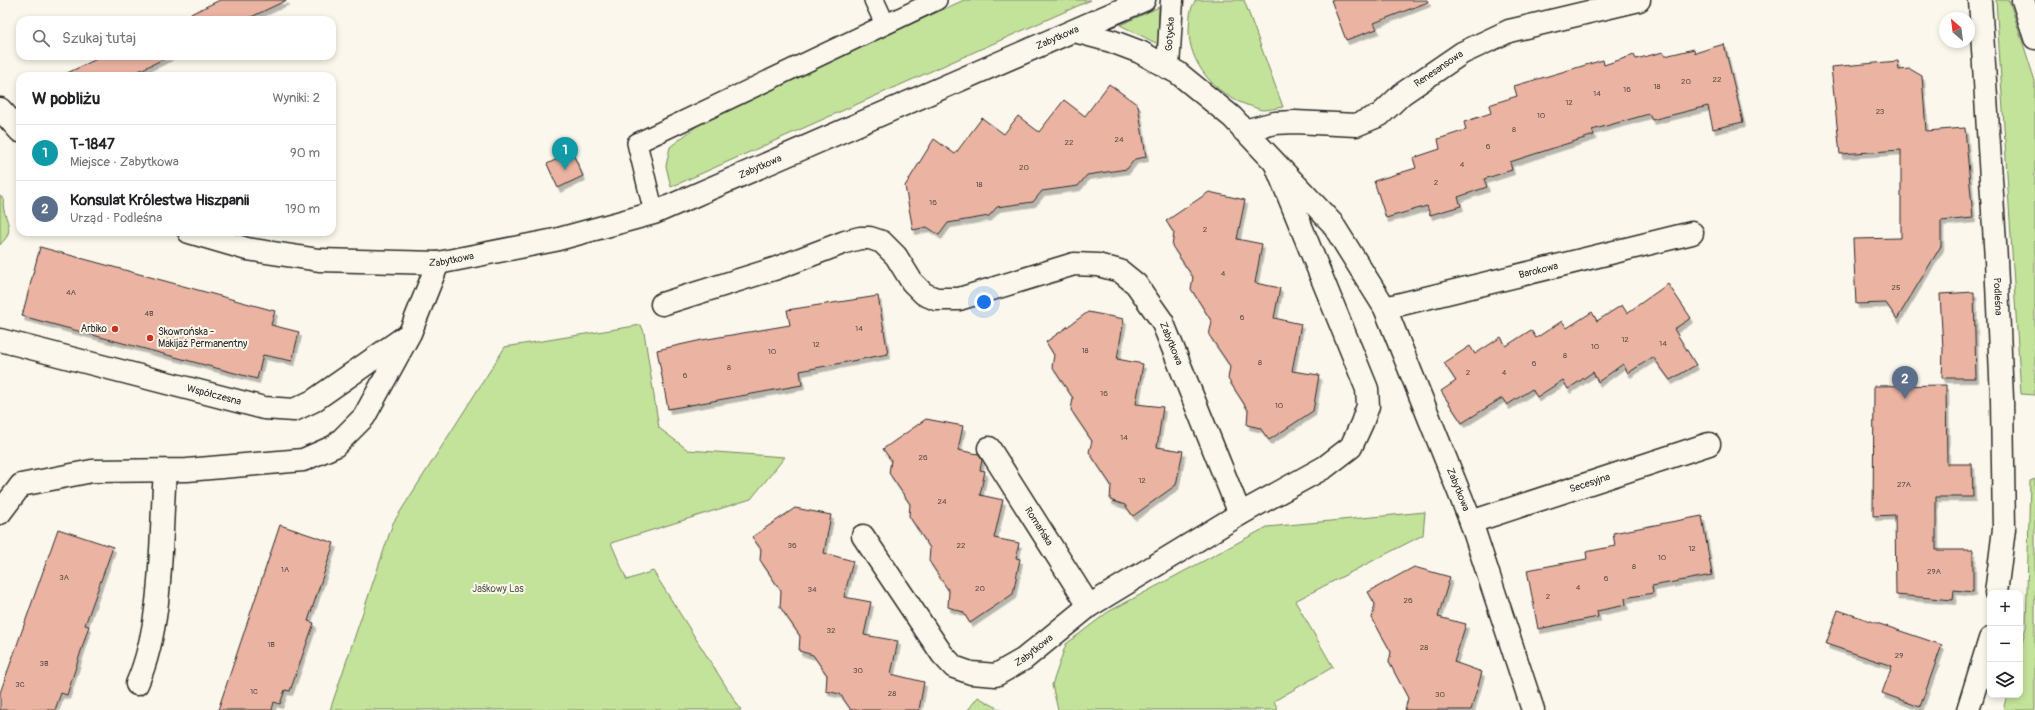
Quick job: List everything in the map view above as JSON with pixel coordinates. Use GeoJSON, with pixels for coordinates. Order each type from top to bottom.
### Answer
{"type":"FeatureCollection","features":[{"type":"Feature","properties":{"kind":"street"},"geometry":{"type":"LineString","coordinates":[[1074,31],[1144,0]]}},
{"type":"Feature","properties":{"kind":"street","name":"Gotycka"},"geometry":{"type":"LineString","coordinates":[[1168,68],[1172,0]]}},
{"type":"Feature","properties":{"kind":"street","name":"Renesansowa"},"geometry":{"type":"LineString","coordinates":[[1244,131],[1275,123],[1295,122],[1356,125],[1380,115],[1402,94],[1462,53],[1509,31],[1639,0]]}},
{"type":"Feature","properties":{"kind":"street","name":"Podleśna"},"geometry":{"type":"LineString","coordinates":[[1980,0],[1996,260],[2002,399],[2004,529],[1996,590]]}},
{"type":"Feature","properties":{"kind":"street"},"geometry":{"type":"LineString","coordinates":[[2023,0],[2035,38]]}},
{"type":"Feature","properties":{"kind":"street","name":"Zabytkowa"},"geometry":{"type":"LineString","coordinates":[[203,236],[247,249],[319,260],[438,262],[555,240],[654,213],[1074,31],[1111,41],[1140,52],[1178,73],[1232,117],[1332,223],[1385,308],[1472,522],[1533,710]]}},
{"type":"Feature","properties":{"kind":"street"},"geometry":{"type":"LineString","coordinates":[[0,109],[16,126]]}},
{"type":"Feature","properties":{"kind":"street","name":"Zabytkowa"},"geometry":{"type":"LineString","coordinates":[[863,536],[942,654],[954,667],[971,673],[996,675],[1024,659],[1088,606],[1240,514],[1325,467],[1351,448],[1368,406],[1367,389],[1276,165]]}},
{"type":"Feature","properties":{"kind":"street","name":"Barokowa"},"geometry":{"type":"LineString","coordinates":[[1385,308],[1692,233]]}},
{"type":"Feature","properties":{"kind":"street","name":"Zabytkowa"},"geometry":{"type":"LineString","coordinates":[[662,304],[777,268],[845,242],[860,238],[870,238],[882,242],[896,256],[912,282],[924,294],[936,299],[959,299],[1074,264],[1098,265],[1120,271],[1136,284],[1162,321],[1240,514]]}},
{"type":"Feature","properties":{"kind":"street"},"geometry":{"type":"LineString","coordinates":[[0,513],[21,485],[92,471],[165,471],[303,460],[335,446],[364,417],[410,333],[438,262]]}},
{"type":"Feature","properties":{"kind":"street","name":"Współczesna"},"geometry":{"type":"LineString","coordinates":[[0,340],[264,408],[294,410],[313,401],[410,333]]}},
{"type":"Feature","properties":{"kind":"street","name":"Secesyjna"},"geometry":{"type":"LineString","coordinates":[[1472,522],[1709,444]]}},
{"type":"Feature","properties":{"kind":"street","name":"Romańska"},"geometry":{"type":"LineString","coordinates":[[990,448],[1088,606]]}},
{"type":"Feature","properties":{"kind":"street"},"geometry":{"type":"LineString","coordinates":[[137,684],[146,664],[156,607],[165,471]]}},
{"type":"Feature","properties":{"kind":"street"},"geometry":{"type":"LineString","coordinates":[[1968,710],[1987,649]]}},
{"type":"Feature","properties":{"kind":"lane"},"geometry":{"type":"LineString","coordinates":[[874,0],[885,24]]}},
{"type":"Feature","properties":{"kind":"lane"},"geometry":{"type":"LineString","coordinates":[[654,213],[637,143],[937,0]]}},
{"type":"Feature","properties":{"kind":"green space"},"geometry":{"type":"Polygon","coordinates":[[[964,0],[1091,0],[671,187],[666,166],[670,147],[698,125],[743,100],[964,0]]]}},
{"type":"Feature","properties":{"kind":"green space"},"geometry":{"type":"Polygon","coordinates":[[[1196,0],[1244,0],[1283,107],[1262,110],[1247,105],[1225,94],[1206,76],[1193,54],[1190,42],[1190,14],[1196,0]]]}},
{"type":"Feature","properties":{"kind":"green space"},"geometry":{"type":"Polygon","coordinates":[[[1996,0],[2009,0],[2035,81],[2035,395],[2021,394],[1996,0]]]}},
{"type":"Feature","properties":{"kind":"green space"},"geometry":{"type":"Polygon","coordinates":[[[1159,7],[1158,44],[1120,25],[1159,7]]]}},
{"type":"Feature","properties":{"kind":"green space"},"geometry":{"type":"Polygon","coordinates":[[[0,196],[4,199],[3,203],[9,230],[7,237],[0,245],[0,196]]]}},
{"type":"Feature","properties":{"kind":"green space","name":"Jaśkowy Las"},"geometry":{"type":"Polygon","coordinates":[[[641,325],[644,332],[659,428],[688,450],[785,457],[751,499],[611,543],[627,580],[653,571],[741,710],[330,710],[393,523],[505,347],[641,325]]]}},
{"type":"Feature","properties":{"kind":"green space"},"geometry":{"type":"Polygon","coordinates":[[[2035,479],[2035,710],[2003,710],[2006,698],[2023,698],[2023,638],[2026,627],[2030,481],[2035,479]]]}},
{"type":"Feature","properties":{"kind":"green space"},"geometry":{"type":"Polygon","coordinates":[[[1425,512],[1423,535],[1295,601],[1333,667],[1274,701],[1278,710],[1058,710],[1052,685],[1066,644],[1108,612],[1267,527],[1425,512]]]}},
{"type":"Feature","properties":{"kind":"green space"},"geometry":{"type":"Polygon","coordinates":[[[978,697],[1001,710],[968,710],[978,697]]]}},
{"type":"Feature","properties":{"kind":"building"},"geometry":{"type":"Polygon","coordinates":[[[220,0],[287,0],[253,16],[186,16],[220,0]]]}},
{"type":"Feature","properties":{"kind":"building"},"geometry":{"type":"Polygon","coordinates":[[[1331,0],[1427,0],[1428,2],[1374,23],[1377,29],[1346,40],[1331,0]]]}},
{"type":"Feature","properties":{"kind":"building"},"geometry":{"type":"Polygon","coordinates":[[[1724,44],[1743,122],[1713,129],[1708,106],[1652,120],[1649,114],[1592,130],[1594,135],[1510,162],[1512,170],[1484,179],[1487,187],[1458,197],[1461,206],[1430,215],[1427,206],[1386,218],[1374,181],[1416,168],[1413,158],[1440,149],[1438,139],[1466,130],[1464,122],[1491,113],[1489,105],[1517,96],[1514,86],[1603,60],[1604,65],[1634,55],[1636,59],[1663,52],[1665,56],[1694,49],[1695,53],[1724,44]]]}},
{"type":"Feature","properties":{"kind":"building"},"geometry":{"type":"Polygon","coordinates":[[[95,60],[162,60],[136,72],[69,72],[95,60]]]}},
{"type":"Feature","properties":{"kind":"building"},"geometry":{"type":"Polygon","coordinates":[[[1898,61],[1899,70],[1910,69],[1922,76],[1926,131],[1965,128],[1973,218],[1941,221],[1941,246],[1897,319],[1886,303],[1856,304],[1853,239],[1901,238],[1901,150],[1840,154],[1831,67],[1898,61]]]}},
{"type":"Feature","properties":{"kind":"building"},"geometry":{"type":"Polygon","coordinates":[[[1109,84],[1138,105],[1146,157],[1135,159],[1127,169],[1087,175],[1078,186],[1042,191],[1033,202],[997,207],[989,216],[948,223],[939,235],[927,227],[913,230],[905,186],[934,139],[955,154],[982,118],[1004,134],[1018,116],[1039,132],[1064,100],[1085,116],[1109,84]]]}},
{"type":"Feature","properties":{"kind":"building"},"geometry":{"type":"Polygon","coordinates":[[[572,152],[583,176],[558,188],[547,164],[572,152]]]}},
{"type":"Feature","properties":{"kind":"building"},"geometry":{"type":"Polygon","coordinates":[[[1209,192],[1245,200],[1237,239],[1262,244],[1255,283],[1280,288],[1274,318],[1301,324],[1292,371],[1319,375],[1313,411],[1269,440],[1260,428],[1247,425],[1248,410],[1228,379],[1230,366],[1209,335],[1212,322],[1191,289],[1193,277],[1172,246],[1174,233],[1166,221],[1209,192]]]}},
{"type":"Feature","properties":{"kind":"building"},"geometry":{"type":"Polygon","coordinates":[[[40,247],[275,311],[271,325],[299,332],[292,361],[263,355],[257,379],[22,316],[40,247]]]}},
{"type":"Feature","properties":{"kind":"building"},"geometry":{"type":"Polygon","coordinates":[[[1668,284],[1691,318],[1674,329],[1696,365],[1670,380],[1653,357],[1628,373],[1623,364],[1598,382],[1593,372],[1568,389],[1563,380],[1537,397],[1532,389],[1507,405],[1502,398],[1462,423],[1441,391],[1456,381],[1444,363],[1470,346],[1475,354],[1501,337],[1506,346],[1531,330],[1536,338],[1562,321],[1567,328],[1592,312],[1597,321],[1622,305],[1627,313],[1668,284]]]}},
{"type":"Feature","properties":{"kind":"building"},"geometry":{"type":"Polygon","coordinates":[[[1974,292],[1976,378],[1942,378],[1943,349],[1940,294],[1974,292]]]}},
{"type":"Feature","properties":{"kind":"building"},"geometry":{"type":"Polygon","coordinates":[[[878,296],[888,354],[800,371],[802,385],[668,409],[657,350],[702,340],[790,325],[787,310],[878,296]]]}},
{"type":"Feature","properties":{"kind":"building"},"geometry":{"type":"Polygon","coordinates":[[[1088,312],[1124,319],[1117,359],[1143,364],[1136,404],[1163,407],[1157,447],[1183,451],[1176,485],[1133,516],[1125,505],[1110,500],[1111,485],[1089,452],[1092,441],[1071,410],[1073,398],[1052,367],[1054,355],[1046,342],[1088,312]]]}},
{"type":"Feature","properties":{"kind":"building"},"geometry":{"type":"Polygon","coordinates":[[[1946,385],[1947,464],[1972,464],[1973,497],[1936,497],[1936,550],[1973,550],[1973,592],[1954,590],[1953,600],[1896,595],[1895,515],[1873,516],[1874,386],[1946,385]]]}},
{"type":"Feature","properties":{"kind":"building"},"geometry":{"type":"Polygon","coordinates":[[[926,419],[963,426],[958,450],[978,454],[982,460],[980,470],[985,471],[980,495],[1003,500],[994,538],[1019,543],[1016,558],[1020,559],[1013,594],[970,623],[963,612],[948,607],[949,591],[929,561],[930,548],[909,516],[910,504],[889,473],[891,460],[883,449],[926,419]]]}},
{"type":"Feature","properties":{"kind":"building"},"geometry":{"type":"Polygon","coordinates":[[[795,508],[831,515],[824,553],[853,561],[844,597],[871,602],[864,635],[898,641],[891,674],[924,682],[919,710],[851,710],[840,694],[826,691],[827,675],[813,655],[799,651],[800,636],[780,607],[781,591],[760,560],[761,549],[752,537],[795,508]]]}},
{"type":"Feature","properties":{"kind":"building"},"geometry":{"type":"Polygon","coordinates":[[[1702,516],[1712,575],[1652,586],[1653,593],[1625,598],[1626,605],[1597,611],[1598,617],[1538,629],[1527,570],[1587,559],[1586,552],[1615,546],[1613,533],[1702,516]]]}},
{"type":"Feature","properties":{"kind":"building"},"geometry":{"type":"Polygon","coordinates":[[[280,525],[334,543],[308,621],[314,623],[290,691],[285,690],[280,704],[274,702],[272,710],[218,710],[280,525]]]}},
{"type":"Feature","properties":{"kind":"building"},"geometry":{"type":"Polygon","coordinates":[[[58,529],[113,547],[85,625],[89,626],[67,695],[61,693],[55,710],[0,710],[0,693],[58,529]]]}},
{"type":"Feature","properties":{"kind":"building"},"geometry":{"type":"Polygon","coordinates":[[[1414,567],[1450,577],[1438,617],[1466,624],[1454,662],[1482,672],[1471,710],[1405,710],[1408,698],[1389,662],[1391,652],[1372,618],[1375,604],[1368,592],[1414,567]]]}},
{"type":"Feature","properties":{"kind":"building"},"geometry":{"type":"Polygon","coordinates":[[[1838,610],[1942,645],[1920,707],[1882,693],[1892,666],[1826,644],[1838,610]]]}},
{"type":"Feature","properties":{"kind":"place","name":"T-1847"},"geometry":{"type":"Point","coordinates":[565,170]}},
{"type":"Feature","properties":{"kind":"place","name":"Arbiko"},"geometry":{"type":"Point","coordinates":[115,329]}},
{"type":"Feature","properties":{"kind":"place","name":"Skowrońska - Makijaż Permanentny"},"geometry":{"type":"Point","coordinates":[150,338]}},
{"type":"Feature","properties":{"kind":"place","name":"Konsulat Królestwa Hiszpanii"},"geometry":{"type":"Point","coordinates":[1905,399]}}]}
